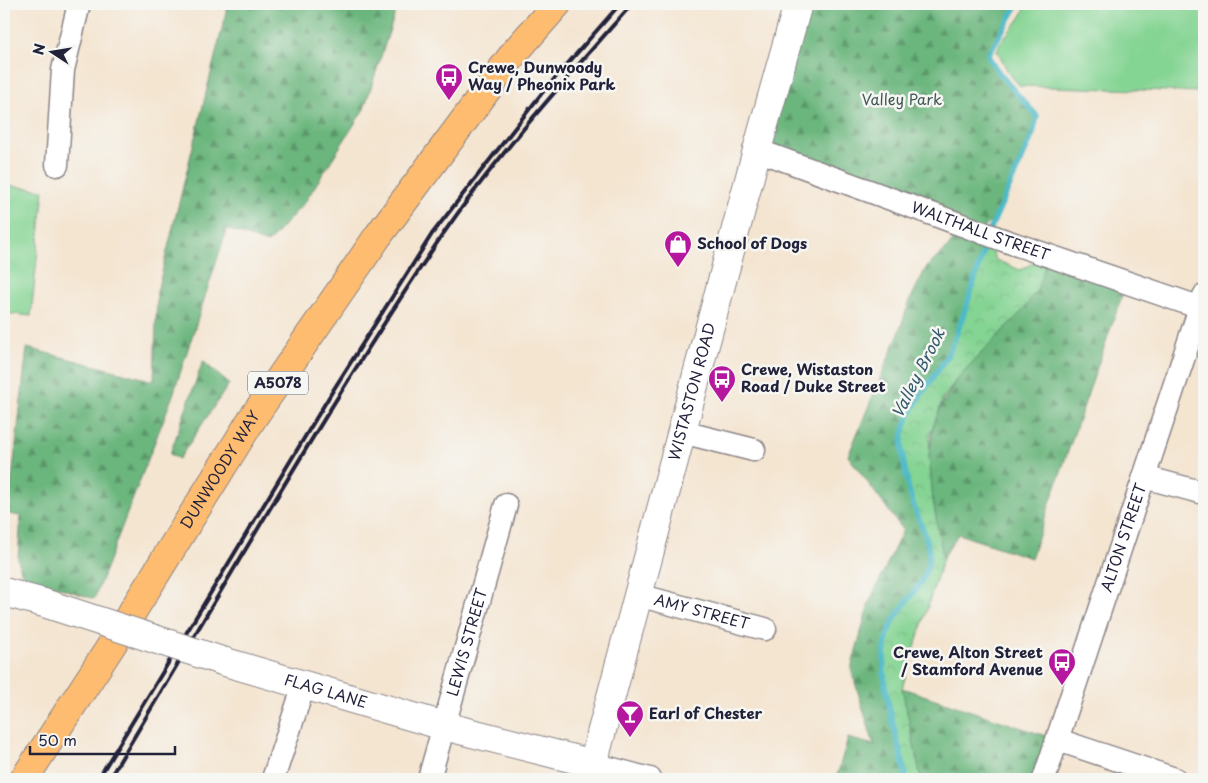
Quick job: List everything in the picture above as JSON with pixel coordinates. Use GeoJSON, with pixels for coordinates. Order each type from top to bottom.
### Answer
{"type":"FeatureCollection","features":[{"type":"Feature","properties":{"kind":"main road","name":"DUNWOODY WAY"},"geometry":{"type":"LineString","coordinates":[[24,779],[252,419],[378,236],[515,52],[557,4]]}},
{"type":"Feature","properties":{"kind":"street"},"geometry":{"type":"LineString","coordinates":[[58,165],[63,70],[79,4]]}},
{"type":"Feature","properties":{"kind":"street","name":"WISTASTON ROAD"},"geometry":{"type":"LineString","coordinates":[[592,772],[757,150],[798,4]]}},
{"type":"Feature","properties":{"kind":"street","name":"WALTHALL STREET"},"geometry":{"type":"LineString","coordinates":[[757,150],[1003,240],[1203,304]]}},
{"type":"Feature","properties":{"kind":"street","name":"ALTON STREET"},"geometry":{"type":"LineString","coordinates":[[1044,779],[1203,304]]}},
{"type":"Feature","properties":{"kind":"street"},"geometry":{"type":"LineString","coordinates":[[682,432],[754,450]]}},
{"type":"Feature","properties":{"kind":"street"},"geometry":{"type":"LineString","coordinates":[[1144,477],[1204,493]]}},
{"type":"Feature","properties":{"kind":"street","name":"LEWIS STREET"},"geometry":{"type":"LineString","coordinates":[[428,779],[506,506]]}},
{"type":"Feature","properties":{"kind":"street","name":"FLAG LANE"},"geometry":{"type":"LineString","coordinates":[[4,592],[44,603],[222,661],[444,726],[592,772],[650,779]]}},
{"type":"Feature","properties":{"kind":"street","name":"AMY STREET"},"geometry":{"type":"LineString","coordinates":[[638,595],[766,629]]}},
{"type":"Feature","properties":{"kind":"street"},"geometry":{"type":"LineString","coordinates":[[273,779],[304,685]]}},
{"type":"Feature","properties":{"kind":"street"},"geometry":{"type":"LineString","coordinates":[[1058,740],[1175,779]]}},
{"type":"Feature","properties":{"kind":"green space"},"geometry":{"type":"Polygon","coordinates":[[[228,4],[398,4],[364,109],[305,202],[268,243],[227,229],[173,395],[94,599],[22,575],[18,559],[21,516],[8,514],[27,348],[154,381],[157,292],[228,4]]]}},
{"type":"Feature","properties":{"kind":"green space","name":"Valley Park"},"geometry":{"type":"Polygon","coordinates":[[[798,4],[1018,4],[988,55],[1003,77],[1037,116],[1012,182],[994,219],[980,231],[987,240],[969,301],[949,351],[905,424],[902,442],[913,504],[926,539],[929,556],[925,575],[890,626],[883,661],[906,779],[836,779],[848,738],[874,745],[851,669],[869,603],[903,530],[848,456],[898,335],[910,300],[926,268],[948,247],[963,225],[757,150],[798,4]]]}},
{"type":"Feature","properties":{"kind":"green space"},"geometry":{"type":"Polygon","coordinates":[[[1026,4],[1204,4],[1204,44],[1199,92],[1020,86],[1008,72],[997,50],[1021,17],[1026,4]]]}},
{"type":"Feature","properties":{"kind":"green space"},"geometry":{"type":"Polygon","coordinates":[[[4,185],[44,190],[31,316],[4,313],[4,185]]]}},
{"type":"Feature","properties":{"kind":"green space"},"geometry":{"type":"Polygon","coordinates":[[[987,240],[996,260],[1020,270],[1048,255],[1037,290],[1023,310],[958,377],[943,399],[930,435],[929,456],[933,501],[943,558],[902,688],[921,779],[906,779],[888,703],[884,664],[885,645],[894,618],[917,586],[926,569],[928,545],[913,505],[906,475],[903,445],[905,432],[914,408],[943,363],[955,338],[966,311],[987,240]]]}},
{"type":"Feature","properties":{"kind":"green space"},"geometry":{"type":"Polygon","coordinates":[[[1048,255],[1125,287],[1031,558],[958,534],[943,558],[933,501],[929,456],[934,418],[958,377],[1023,310],[1048,255]]]}},
{"type":"Feature","properties":{"kind":"green space"},"geometry":{"type":"Polygon","coordinates":[[[203,361],[229,384],[179,459],[170,454],[203,361]]]}},
{"type":"Feature","properties":{"kind":"green space"},"geometry":{"type":"Polygon","coordinates":[[[902,688],[1058,740],[1044,779],[921,779],[902,688]]]}},
{"type":"Feature","properties":{"kind":"waterway","name":"Valley Brook"},"geometry":{"type":"LineString","coordinates":[[990,230],[1033,134],[1037,116],[1003,77],[988,55],[1018,4]]}},
{"type":"Feature","properties":{"kind":"waterway","name":"Valley Brook"},"geometry":{"type":"LineString","coordinates":[[906,779],[888,703],[885,684],[885,646],[890,628],[900,610],[924,576],[929,549],[912,499],[906,474],[902,443],[904,430],[914,406],[944,361],[956,336],[987,239]]}},
{"type":"Feature","properties":{"kind":"railway"},"geometry":{"type":"LineString","coordinates":[[98,779],[332,392],[432,234],[542,93],[620,4]]}},
{"type":"Feature","properties":{"kind":"railway"},"geometry":{"type":"LineString","coordinates":[[109,779],[313,438],[397,303],[441,237],[509,147],[632,4]]}},
{"type":"Feature","properties":{"kind":"place","name":"Crewe, Dunwoody Way / Pheonix Park"},"geometry":{"type":"Point","coordinates":[449,101]}},
{"type":"Feature","properties":{"kind":"place","name":"School of Dogs"},"geometry":{"type":"Point","coordinates":[678,268]}},
{"type":"Feature","properties":{"kind":"place","name":"Crewe, Wistaston Road / Duke Street"},"geometry":{"type":"Point","coordinates":[722,403]}},
{"type":"Feature","properties":{"kind":"place","name":"Crewe, Alton Street / Stamford Avenue"},"geometry":{"type":"Point","coordinates":[1062,686]}},
{"type":"Feature","properties":{"kind":"place","name":"Earl of Chester"},"geometry":{"type":"Point","coordinates":[630,738]}}]}
